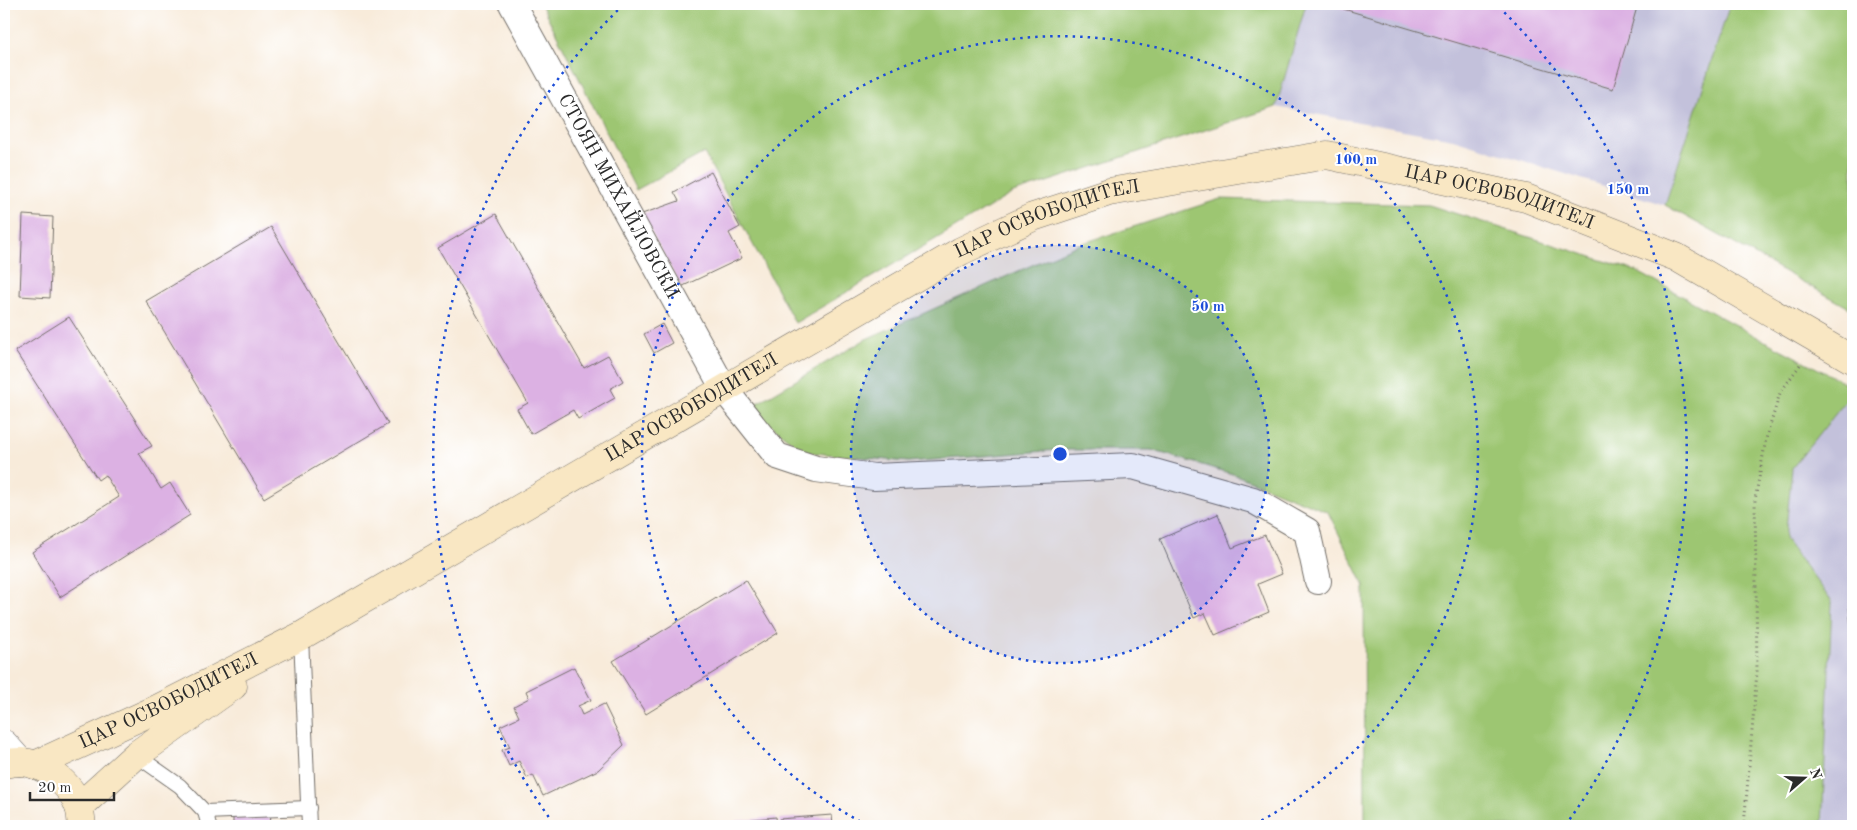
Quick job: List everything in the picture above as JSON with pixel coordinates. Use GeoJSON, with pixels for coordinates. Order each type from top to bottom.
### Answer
{"type":"FeatureCollection","features":[{"type":"Feature","properties":{"kind":"main road","name":"ЦАР ОСВОБОДИТЕЛ"},"geometry":{"type":"LineString","coordinates":[[16,759],[155,710],[301,636],[961,252],[1033,217],[1109,192],[1328,155],[1526,198],[1676,257],[1853,360]]}},
{"type":"Feature","properties":{"kind":"main road","name":"ЦАР ОСВОБОДИТЕЛ"},"geometry":{"type":"LineString","coordinates":[[80,816],[136,755],[301,636]]}},
{"type":"Feature","properties":{"kind":"main road"},"geometry":{"type":"LineString","coordinates":[[16,759],[59,778],[69,788],[80,816]]}},
{"type":"Feature","properties":{"kind":"street","name":"СТОЯН МИХАЙЛОВСКИ"},"geometry":{"type":"LineString","coordinates":[[512,4],[724,389],[777,456],[816,469],[874,477],[1133,466],[1253,500],[1307,531],[1318,581]]}},
{"type":"Feature","properties":{"kind":"lane"},"geometry":{"type":"LineString","coordinates":[[301,636],[309,826]]}},
{"type":"Feature","properties":{"kind":"lane"},"geometry":{"type":"LineString","coordinates":[[136,755],[180,786],[205,812],[209,826]]}},
{"type":"Feature","properties":{"kind":"lane"},"geometry":{"type":"LineString","coordinates":[[205,812],[309,808]]}},
{"type":"Feature","properties":{"kind":"path"},"geometry":{"type":"LineString","coordinates":[[1744,826],[1757,672],[1755,500],[1766,439],[1780,393],[1818,339]]}},
{"type":"Feature","properties":{"kind":"shaded area"},"geometry":{"type":"Polygon","coordinates":[[[1306,4],[1730,4],[1665,205],[1453,139],[1276,107],[1306,4]]]}},
{"type":"Feature","properties":{"kind":"shaded area"},"geometry":{"type":"Polygon","coordinates":[[[1853,392],[1853,826],[1822,826],[1832,602],[1785,539],[1792,468],[1853,392]]]}},
{"type":"Feature","properties":{"kind":"green space"},"geometry":{"type":"Polygon","coordinates":[[[541,4],[1306,4],[1276,107],[1013,193],[795,323],[704,153],[636,190],[541,4]]]}},
{"type":"Feature","properties":{"kind":"green space"},"geometry":{"type":"Polygon","coordinates":[[[1730,4],[1853,4],[1853,310],[1665,205],[1730,4]]]}},
{"type":"Feature","properties":{"kind":"green space"},"geometry":{"type":"Polygon","coordinates":[[[1220,199],[1429,205],[1636,271],[1853,387],[1853,392],[1792,468],[1785,539],[1832,602],[1822,826],[1365,826],[1364,585],[1328,512],[1236,475],[1151,450],[1058,450],[908,462],[805,452],[749,408],[866,339],[1077,245],[1220,199]]]}},
{"type":"Feature","properties":{"kind":"building"},"geometry":{"type":"Polygon","coordinates":[[[1331,4],[1638,4],[1613,89],[1331,4]]]}},
{"type":"Feature","properties":{"kind":"building"},"geometry":{"type":"Polygon","coordinates":[[[711,172],[740,227],[729,233],[742,258],[681,287],[642,214],[679,201],[674,192],[711,172]]]}},
{"type":"Feature","properties":{"kind":"building"},"geometry":{"type":"Polygon","coordinates":[[[496,214],[584,368],[608,355],[623,381],[610,389],[615,398],[578,419],[573,410],[531,434],[517,409],[528,403],[438,248],[496,214]]]}},
{"type":"Feature","properties":{"kind":"building"},"geometry":{"type":"Polygon","coordinates":[[[23,215],[53,217],[50,298],[20,296],[23,215]]]}},
{"type":"Feature","properties":{"kind":"building"},"geometry":{"type":"Polygon","coordinates":[[[271,227],[388,424],[264,498],[146,301],[271,227]]]}},
{"type":"Feature","properties":{"kind":"building"},"geometry":{"type":"Polygon","coordinates":[[[69,317],[152,446],[139,453],[161,489],[170,483],[190,515],[60,597],[32,552],[119,497],[105,475],[98,480],[15,351],[69,317]]]}},
{"type":"Feature","properties":{"kind":"building"},"geometry":{"type":"Polygon","coordinates":[[[662,324],[672,343],[654,353],[644,334],[662,324]]]}},
{"type":"Feature","properties":{"kind":"building"},"geometry":{"type":"Polygon","coordinates":[[[1218,514],[1232,548],[1265,535],[1282,574],[1258,584],[1269,612],[1215,635],[1205,613],[1194,618],[1160,539],[1218,514]]]}},
{"type":"Feature","properties":{"kind":"building"},"geometry":{"type":"Polygon","coordinates":[[[746,580],[778,633],[646,714],[613,661],[746,580]]]}},
{"type":"Feature","properties":{"kind":"building"},"geometry":{"type":"Polygon","coordinates":[[[1853,607],[1853,639],[1852,639],[1849,608],[1853,607]]]}},
{"type":"Feature","properties":{"kind":"building"},"geometry":{"type":"Polygon","coordinates":[[[574,667],[591,700],[578,706],[582,715],[604,704],[624,745],[598,770],[543,796],[533,775],[527,778],[519,761],[509,766],[502,750],[510,747],[500,726],[519,717],[514,706],[529,698],[526,691],[574,667]]]}},
{"type":"Feature","properties":{"kind":"building"},"geometry":{"type":"Polygon","coordinates":[[[270,810],[271,826],[233,826],[233,812],[270,810]]]}},
{"type":"Feature","properties":{"kind":"building"},"geometry":{"type":"Polygon","coordinates":[[[832,815],[833,826],[780,826],[779,819],[832,815]]]}},
{"type":"Feature","properties":{"kind":"building"},"geometry":{"type":"Polygon","coordinates":[[[776,817],[777,826],[735,826],[735,821],[776,817]]]}}]}
